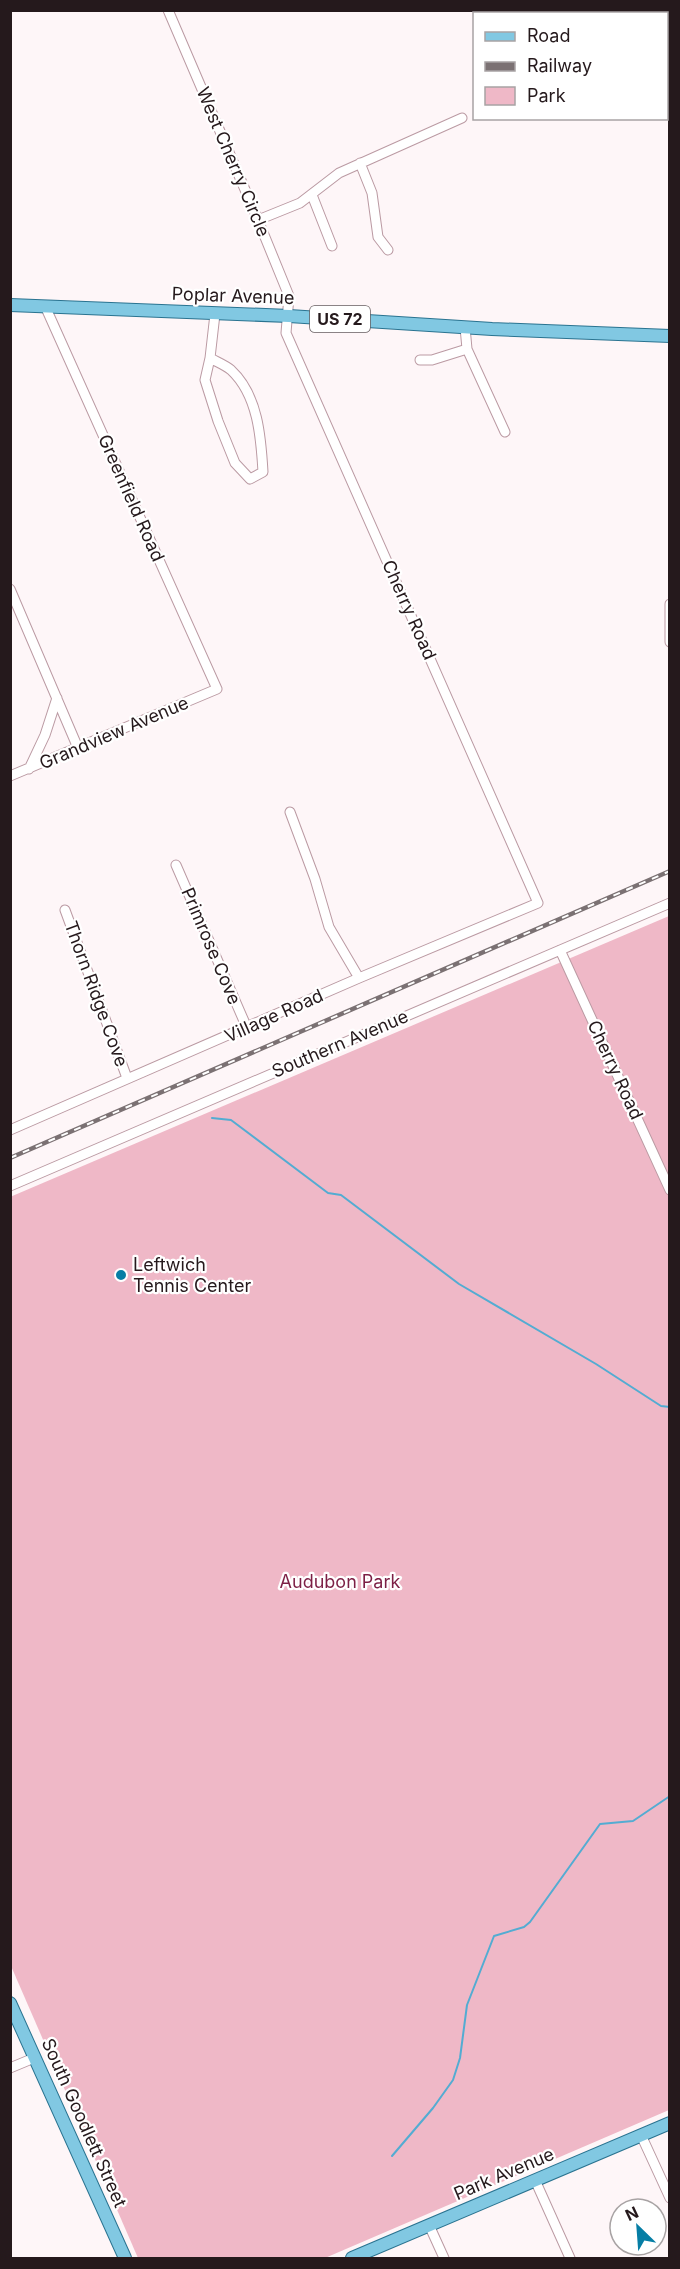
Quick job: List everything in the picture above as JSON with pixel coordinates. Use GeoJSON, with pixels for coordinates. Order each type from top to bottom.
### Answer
{"type":"FeatureCollection","features":[{"type":"Feature","properties":{"kind":"main road","name":"Poplar Avenue"},"geometry":{"type":"LineString","coordinates":[[10,305],[289,316],[669,336]]}},
{"type":"Feature","properties":{"kind":"main road","name":"South Goodlett Street"},"geometry":{"type":"LineString","coordinates":[[10,2003],[125,2259]]}},
{"type":"Feature","properties":{"kind":"main road","name":"Park Avenue"},"geometry":{"type":"LineString","coordinates":[[352,2259],[669,2123]]}},
{"type":"Feature","properties":{"kind":"street","name":"West Cherry Circle"},"geometry":{"type":"LineString","coordinates":[[168,10],[289,296],[289,316]]}},
{"type":"Feature","properties":{"kind":"street"},"geometry":{"type":"LineString","coordinates":[[258,220],[300,203],[339,172],[462,118]]}},
{"type":"Feature","properties":{"kind":"street"},"geometry":{"type":"LineString","coordinates":[[360,163],[372,193],[378,237],[388,250]]}},
{"type":"Feature","properties":{"kind":"street"},"geometry":{"type":"LineString","coordinates":[[312,195],[332,246]]}},
{"type":"Feature","properties":{"kind":"street","name":"Greenfield Road"},"geometry":{"type":"LineString","coordinates":[[45,306],[217,689]]}},
{"type":"Feature","properties":{"kind":"street"},"geometry":{"type":"LineString","coordinates":[[210,358],[230,370],[248,392],[260,434],[263,472],[250,479],[235,463],[205,380],[215,314]]}},
{"type":"Feature","properties":{"kind":"street","name":"Cherry Road"},"geometry":{"type":"LineString","coordinates":[[289,316],[286,333],[538,903]]}},
{"type":"Feature","properties":{"kind":"street"},"geometry":{"type":"LineString","coordinates":[[465,327],[467,349],[505,432]]}},
{"type":"Feature","properties":{"kind":"street"},"geometry":{"type":"LineString","coordinates":[[420,360],[432,360],[467,349]]}},
{"type":"Feature","properties":{"kind":"street"},"geometry":{"type":"LineString","coordinates":[[10,589],[14,604],[78,748]]}},
{"type":"Feature","properties":{"kind":"street"},"geometry":{"type":"LineString","coordinates":[[669,604],[669,642]]}},
{"type":"Feature","properties":{"kind":"street","name":"Grandview Avenue"},"geometry":{"type":"LineString","coordinates":[[10,776],[217,689]]}},
{"type":"Feature","properties":{"kind":"street"},"geometry":{"type":"LineString","coordinates":[[29,769],[45,735],[57,698]]}},
{"type":"Feature","properties":{"kind":"street"},"geometry":{"type":"LineString","coordinates":[[290,812],[330,927],[359,978]]}},
{"type":"Feature","properties":{"kind":"street","name":"Primrose Cove"},"geometry":{"type":"LineString","coordinates":[[176,865],[246,1028]]}},
{"type":"Feature","properties":{"kind":"street","name":"Village Road"},"geometry":{"type":"LineString","coordinates":[[10,1130],[538,903]]}},
{"type":"Feature","properties":{"kind":"street","name":"Southern Avenue"},"geometry":{"type":"LineString","coordinates":[[10,1186],[669,903]]}},
{"type":"Feature","properties":{"kind":"street","name":"Thorn Ridge Cove"},"geometry":{"type":"LineString","coordinates":[[65,910],[127,1078]]}},
{"type":"Feature","properties":{"kind":"street","name":"Cherry Road"},"geometry":{"type":"LineString","coordinates":[[560,950],[669,1190]]}},
{"type":"Feature","properties":{"kind":"street"},"geometry":{"type":"LineString","coordinates":[[10,2068],[34,2058]]}},
{"type":"Feature","properties":{"kind":"street"},"geometry":{"type":"LineString","coordinates":[[641,2135],[669,2198]]}},
{"type":"Feature","properties":{"kind":"street"},"geometry":{"type":"LineString","coordinates":[[536,2180],[570,2259]]}},
{"type":"Feature","properties":{"kind":"street"},"geometry":{"type":"LineString","coordinates":[[429,2225],[444,2259]]}},
{"type":"Feature","properties":{"kind":"green space","name":"Audubon Park"},"geometry":{"type":"Polygon","coordinates":[[[669,916],[669,2110],[325,2258],[138,2258],[11,1966],[10,1197],[669,916]]]}},
{"type":"Feature","properties":{"kind":"waterway"},"geometry":{"type":"LineString","coordinates":[[212,1118],[231,1120],[328,1193],[341,1195],[459,1284],[596,1364],[661,1406],[670,1407]]}},
{"type":"Feature","properties":{"kind":"waterway"},"geometry":{"type":"LineString","coordinates":[[392,2156],[433,2108],[453,2080],[460,2058],[467,2005],[494,1936],[524,1927],[530,1922],[600,1824],[633,1821],[670,1796]]}},
{"type":"Feature","properties":{"kind":"railway"},"geometry":{"type":"LineString","coordinates":[[10,1158],[670,871]]}},
{"type":"Feature","properties":{"kind":"place","name":"Leftwich Tennis Center"},"geometry":{"type":"Point","coordinates":[121,1275]}}]}
